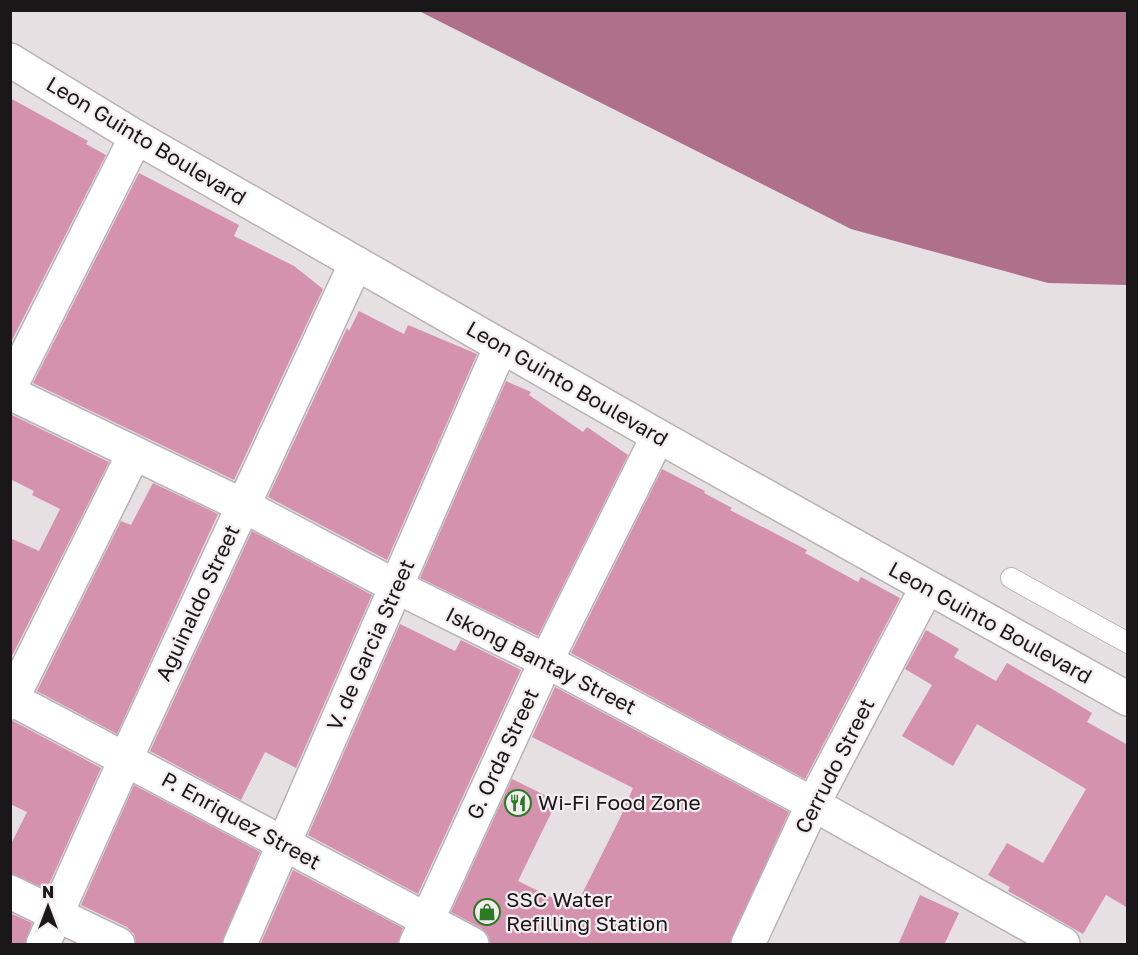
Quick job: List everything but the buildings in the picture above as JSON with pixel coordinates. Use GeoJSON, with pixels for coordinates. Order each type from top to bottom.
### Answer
{"type":"FeatureCollection","features":[{"type":"Feature","properties":{"kind":"street","name":"Leon Guinto Boulevard"},"geometry":{"type":"LineString","coordinates":[[10,60],[136,137],[658,436],[926,589],[1128,699]]}},
{"type":"Feature","properties":{"kind":"street"},"geometry":{"type":"LineString","coordinates":[[10,387],[136,137]]}},
{"type":"Feature","properties":{"kind":"street","name":"Aguinaldo Street"},"geometry":{"type":"LineString","coordinates":[[43,945],[126,758],[356,263]]}},
{"type":"Feature","properties":{"kind":"street","name":"V. de Garcia Street"},"geometry":{"type":"LineString","coordinates":[[240,945],[282,844],[397,587],[501,346]]}},
{"type":"Feature","properties":{"kind":"street","name":"Iskong Bantay Street"},"geometry":{"type":"LineString","coordinates":[[10,393],[244,506],[397,587],[546,661],[813,804],[1063,945]]}},
{"type":"Feature","properties":{"kind":"street","name":"G. Orda Street"},"geometry":{"type":"LineString","coordinates":[[421,933],[546,661],[658,436]]}},
{"type":"Feature","properties":{"kind":"street"},"geometry":{"type":"LineString","coordinates":[[11,700],[134,453]]}},
{"type":"Feature","properties":{"kind":"street","name":"Cerrudo Street"},"geometry":{"type":"LineString","coordinates":[[748,945],[813,804],[926,589]]}},
{"type":"Feature","properties":{"kind":"street","name":"P. Enriquez Street"},"geometry":{"type":"LineString","coordinates":[[11,700],[126,758],[282,844],[421,933],[472,945]]}},
{"type":"Feature","properties":{"kind":"street"},"geometry":{"type":"LineString","coordinates":[[10,892],[118,945]]}},
{"type":"Feature","properties":{"kind":"lane"},"geometry":{"type":"LineString","coordinates":[[1011,578],[1128,643]]}},
{"type":"Feature","properties":{"kind":"shaded area"},"geometry":{"type":"Polygon","coordinates":[[[419,11],[1127,11],[1127,285],[1048,283],[851,229],[419,11]]]}},
{"type":"Feature","properties":{"kind":"place","name":"Wi-Fi Food Zone"},"geometry":{"type":"Point","coordinates":[518,803]}},
{"type":"Feature","properties":{"kind":"place","name":"SSC Water Refilling Station"},"geometry":{"type":"Point","coordinates":[487,912]}}]}
